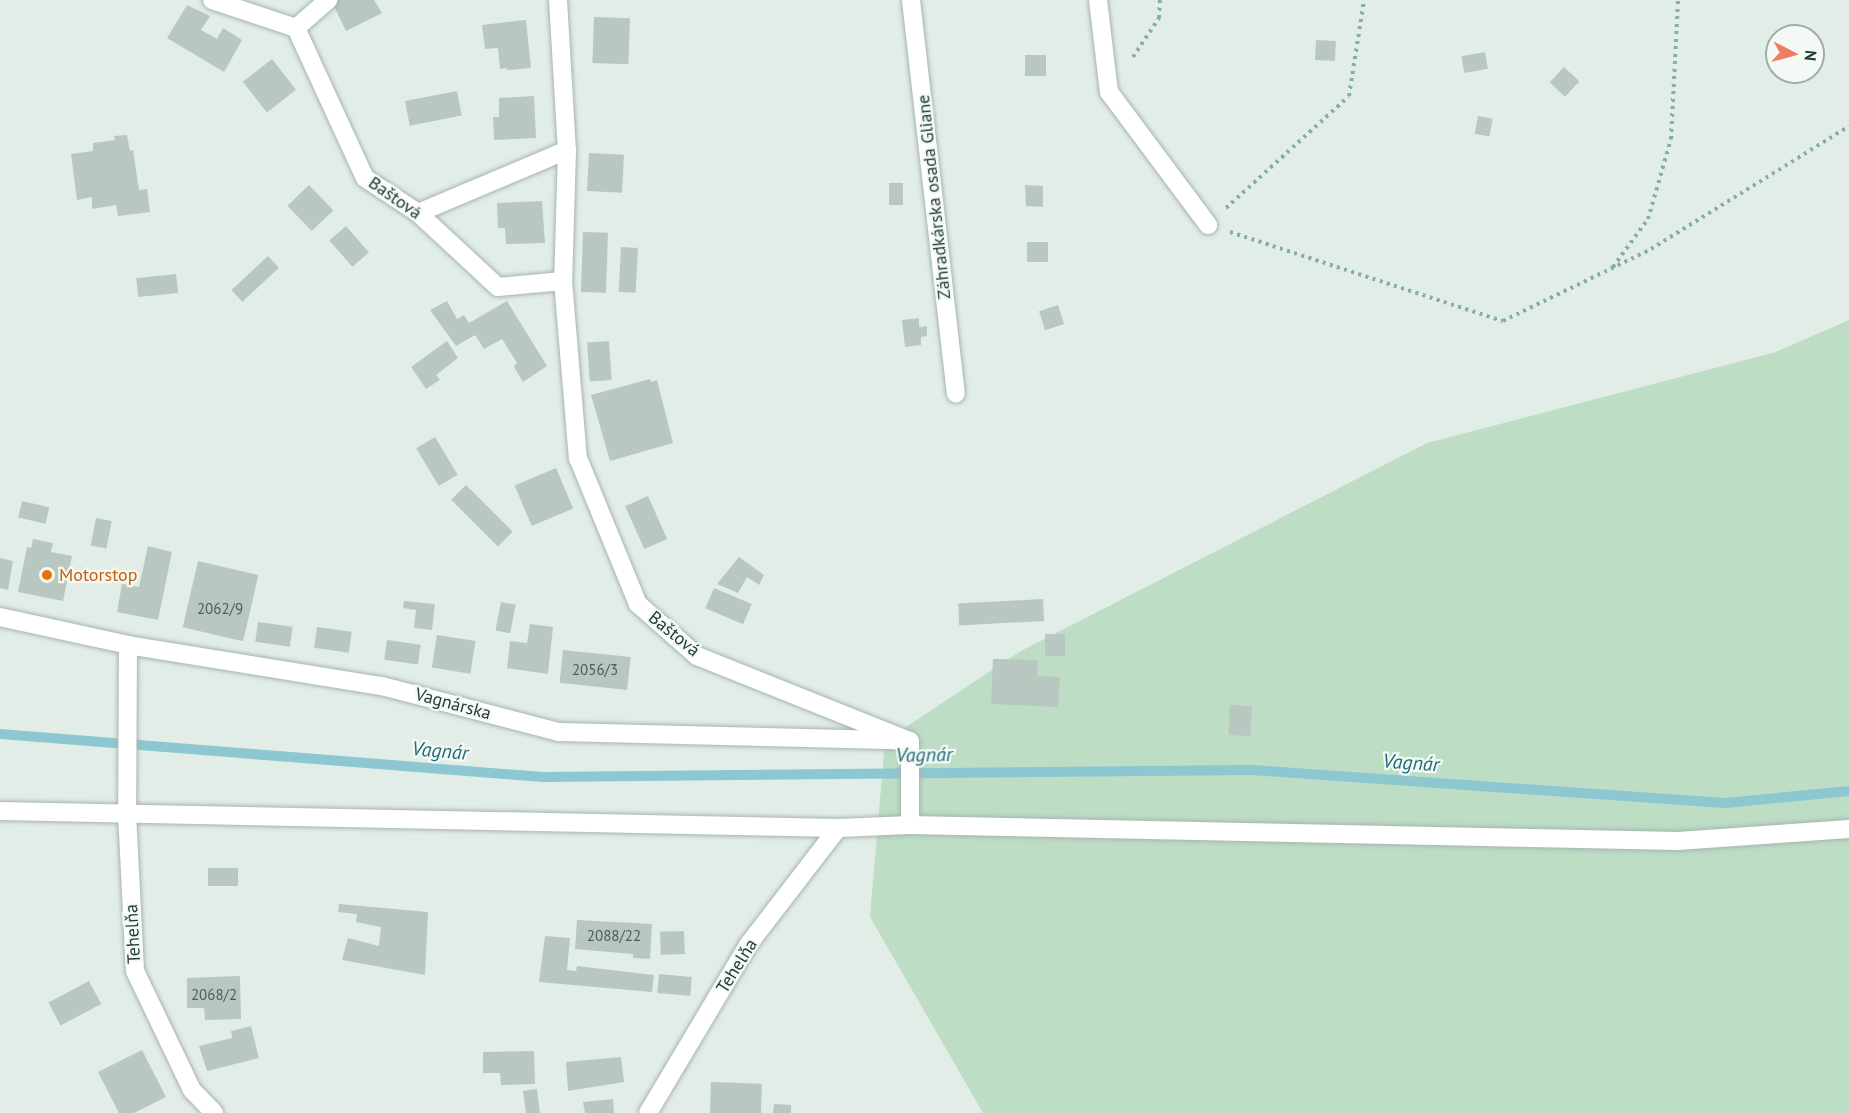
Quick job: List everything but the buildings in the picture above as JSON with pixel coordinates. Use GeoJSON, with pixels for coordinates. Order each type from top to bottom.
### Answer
{"type":"FeatureCollection","features":[{"type":"Feature","properties":{"kind":"street"},"geometry":{"type":"LineString","coordinates":[[212,0],[296,28],[328,0]]}},
{"type":"Feature","properties":{"kind":"street","name":"Baštová"},"geometry":{"type":"LineString","coordinates":[[558,0],[567,150],[563,281],[578,458],[638,604],[697,656],[910,741]]}},
{"type":"Feature","properties":{"kind":"street","name":"Záhradkárska osada Gliane"},"geometry":{"type":"LineString","coordinates":[[911,0],[956,393]]}},
{"type":"Feature","properties":{"kind":"street"},"geometry":{"type":"LineString","coordinates":[[1098,0],[1109,92],[1208,225]]}},
{"type":"Feature","properties":{"kind":"street","name":"Baštová"},"geometry":{"type":"LineString","coordinates":[[296,28],[365,178],[418,213],[498,287],[563,281]]}},
{"type":"Feature","properties":{"kind":"street"},"geometry":{"type":"LineString","coordinates":[[418,213],[567,150]]}},
{"type":"Feature","properties":{"kind":"street","name":"Vagnárska"},"geometry":{"type":"LineString","coordinates":[[0,617],[128,645],[382,686],[559,732],[910,741]]}},
{"type":"Feature","properties":{"kind":"street","name":"Tehelňa"},"geometry":{"type":"LineString","coordinates":[[128,645],[127,813],[135,971],[192,1090],[214,1113]]}},
{"type":"Feature","properties":{"kind":"street"},"geometry":{"type":"LineString","coordinates":[[910,741],[910,825]]}},
{"type":"Feature","properties":{"kind":"street"},"geometry":{"type":"LineString","coordinates":[[0,811],[838,828],[910,825],[1678,841],[1849,829]]}},
{"type":"Feature","properties":{"kind":"street","name":"Tehelňa"},"geometry":{"type":"LineString","coordinates":[[648,1113],[748,945],[838,828]]}},
{"type":"Feature","properties":{"kind":"path"},"geometry":{"type":"LineString","coordinates":[[1109,92],[1159,18],[1161,0]]}},
{"type":"Feature","properties":{"kind":"path"},"geometry":{"type":"LineString","coordinates":[[1364,0],[1349,96],[1208,225],[1503,321],[1651,249],[1849,126]]}},
{"type":"Feature","properties":{"kind":"path"},"geometry":{"type":"LineString","coordinates":[[1612,268],[1648,219],[1671,139],[1678,0]]}},
{"type":"Feature","properties":{"kind":"green space"},"geometry":{"type":"Polygon","coordinates":[[[1849,320],[1849,1113],[983,1113],[870,917],[885,741],[1019,652],[1427,443],[1776,352],[1849,320]]]}},
{"type":"Feature","properties":{"kind":"waterway","name":"Vagnár"},"geometry":{"type":"LineString","coordinates":[[0,734],[543,777],[1252,770],[1725,803],[1849,791]]}},
{"type":"Feature","properties":{"kind":"place","name":"Motorstop"},"geometry":{"type":"Point","coordinates":[47,575]}}]}
